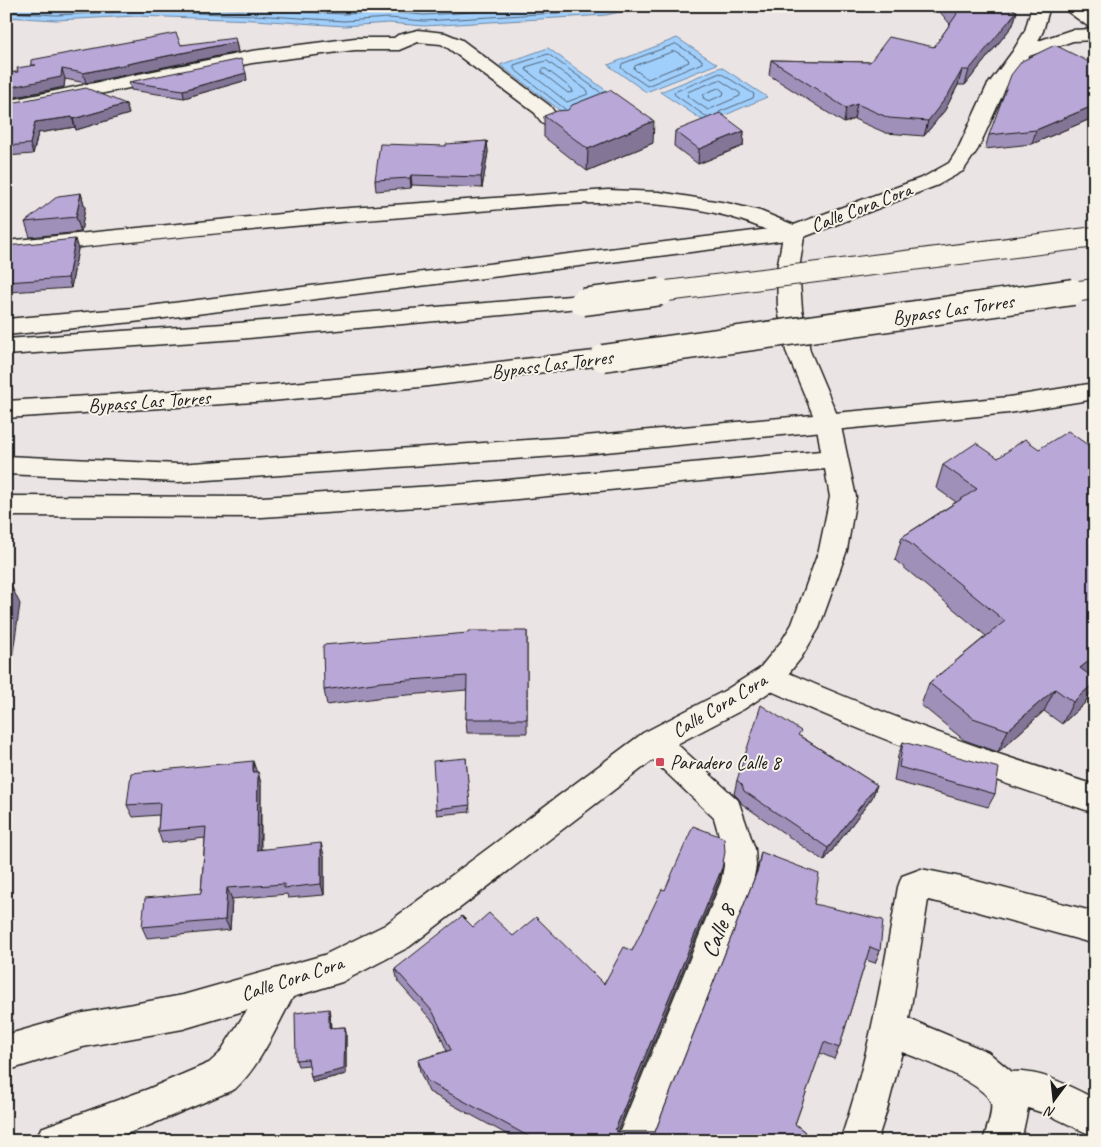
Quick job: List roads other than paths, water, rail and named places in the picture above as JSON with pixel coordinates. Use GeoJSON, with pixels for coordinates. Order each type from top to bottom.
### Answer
{"type":"FeatureCollection","features":[{"type":"Feature","properties":{"kind":"main road","name":"Calle Cora Cora"},"geometry":{"type":"LineString","coordinates":[[6,1053],[83,1030],[183,1012],[330,970],[397,936],[654,742],[734,700],[769,677],[791,650],[805,628],[833,550],[843,497],[828,422],[798,351],[790,309],[788,269],[794,232],[930,181],[956,167],[968,149],[997,86],[1022,52],[1034,31],[1041,6]]}},
{"type":"Feature","properties":{"kind":"main road"},"geometry":{"type":"LineString","coordinates":[[1069,6],[1095,23]]}},
{"type":"Feature","properties":{"kind":"main road"},"geometry":{"type":"LineString","coordinates":[[1022,52],[1072,36],[1095,34]]}},
{"type":"Feature","properties":{"kind":"main road"},"geometry":{"type":"LineString","coordinates":[[6,107],[252,57],[355,44],[399,44],[405,39],[418,36],[445,39],[450,42],[543,110],[547,117],[560,126]]}},
{"type":"Feature","properties":{"kind":"main road"},"geometry":{"type":"LineString","coordinates":[[6,248],[321,216],[608,196],[658,198],[719,208],[752,216],[794,232]]}},
{"type":"Feature","properties":{"kind":"main road"},"geometry":{"type":"LineString","coordinates":[[6,327],[133,315],[794,232]]}},
{"type":"Feature","properties":{"kind":"main road"},"geometry":{"type":"LineString","coordinates":[[6,347],[248,330],[583,302],[1095,237]]}},
{"type":"Feature","properties":{"kind":"main road","name":"Bypass Las Torres"},"geometry":{"type":"LineString","coordinates":[[6,410],[271,393],[430,378],[603,358],[1095,289]]}},
{"type":"Feature","properties":{"kind":"main road"},"geometry":{"type":"LineString","coordinates":[[6,465],[178,473],[585,445],[1009,405],[1095,391]]}},
{"type":"Feature","properties":{"kind":"main road"},"geometry":{"type":"LineString","coordinates":[[6,506],[262,507],[465,494],[836,459]]}},
{"type":"Feature","properties":{"kind":"main road"},"geometry":{"type":"LineString","coordinates":[[769,677],[831,706],[990,766],[1095,799]]}},
{"type":"Feature","properties":{"kind":"main road","name":"Calle 8"},"geometry":{"type":"LineString","coordinates":[[634,1141],[737,882],[740,866],[739,849],[727,810],[654,742]]}},
{"type":"Feature","properties":{"kind":"main road"},"geometry":{"type":"LineString","coordinates":[[858,1141],[873,1102],[897,994],[914,887],[921,884],[961,892],[1095,928]]}},
{"type":"Feature","properties":{"kind":"main road"},"geometry":{"type":"LineString","coordinates":[[54,1141],[150,1107],[222,1076],[232,1067],[240,1055],[282,984]]}},
{"type":"Feature","properties":{"kind":"main road"},"geometry":{"type":"LineString","coordinates":[[889,1029],[946,1051],[975,1065],[1006,1090],[1010,1109],[1002,1141]]}},
{"type":"Feature","properties":{"kind":"main road"},"geometry":{"type":"LineString","coordinates":[[1006,1090],[1026,1089],[1056,1099],[1095,1119]]}},
{"type":"Feature","properties":{"kind":"water"},"geometry":{"type":"Polygon","coordinates":[[[6,6],[647,6],[606,15],[424,26],[389,23],[344,26],[255,20],[136,16],[56,20],[6,17],[6,6]]]}},
{"type":"Feature","properties":{"kind":"water"},"geometry":{"type":"Polygon","coordinates":[[[677,38],[717,64],[646,92],[608,65],[677,38]]]}},
{"type":"Feature","properties":{"kind":"water"},"geometry":{"type":"Polygon","coordinates":[[[548,48],[615,97],[566,115],[500,65],[548,48]]]}},
{"type":"Feature","properties":{"kind":"water"},"geometry":{"type":"Polygon","coordinates":[[[721,67],[767,97],[707,123],[660,92],[721,67]]]}},
{"type":"Feature","properties":{"kind":"place","name":"Paradero Calle 8"},"geometry":{"type":"Point","coordinates":[660,762]}}]}
